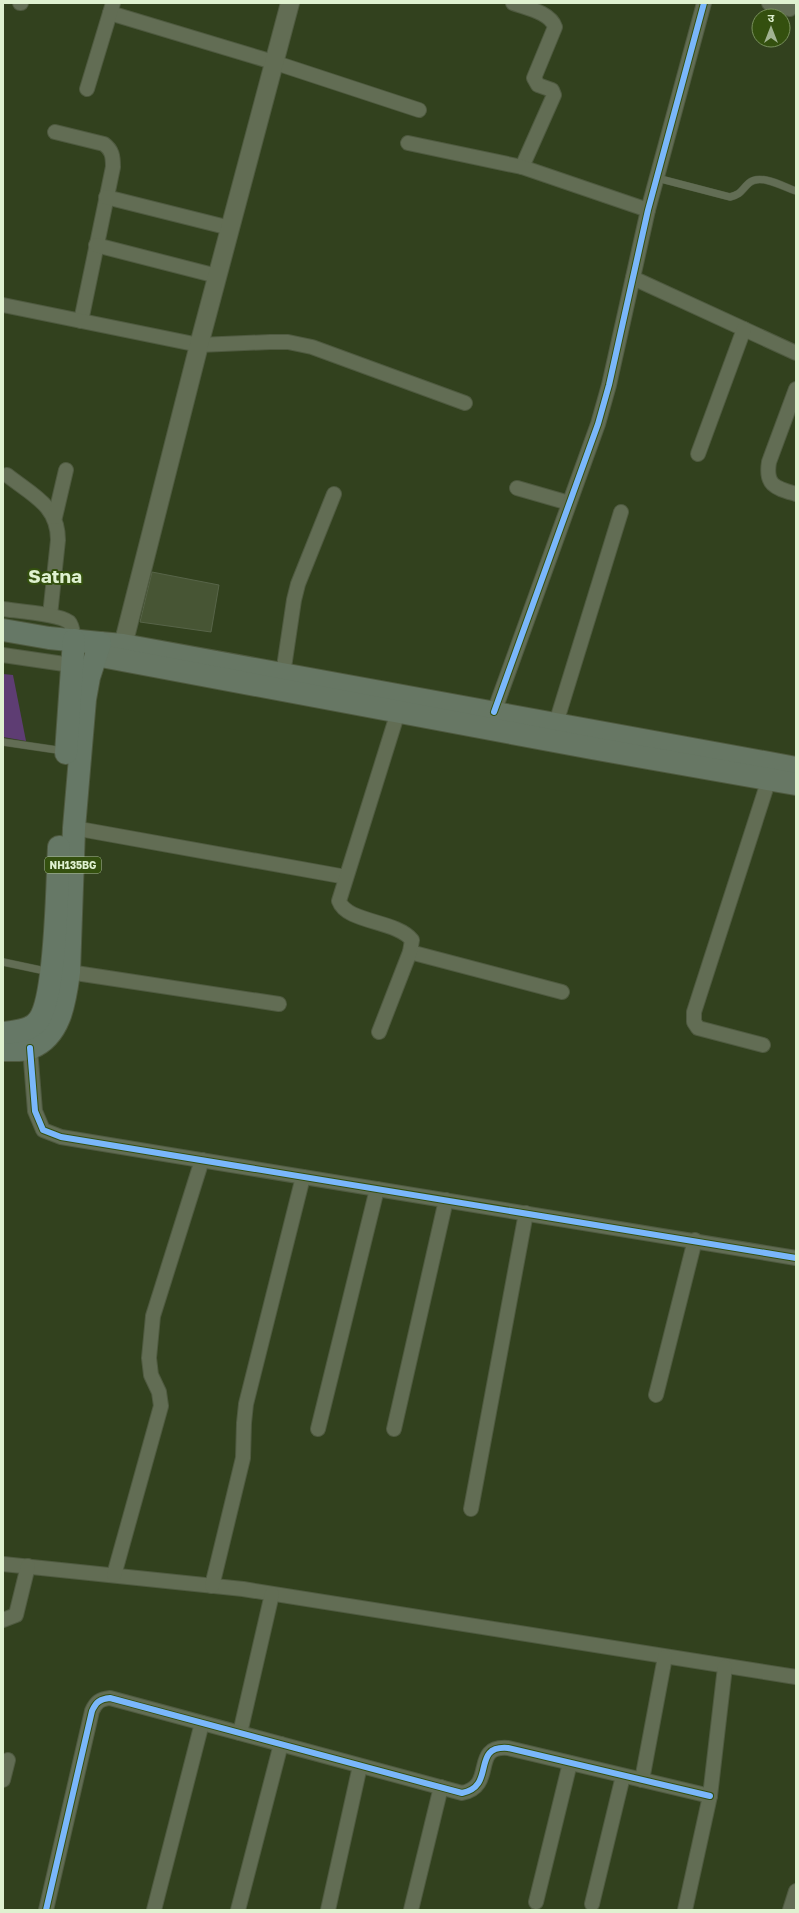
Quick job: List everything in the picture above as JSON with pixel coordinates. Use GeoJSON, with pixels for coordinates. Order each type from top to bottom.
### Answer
{"type":"FeatureCollection","features":[{"type":"Feature","properties":{"kind":"highway"},"geometry":{"type":"LineString","coordinates":[[3,630],[43,637],[72,652],[98,649]]}},
{"type":"Feature","properties":{"kind":"highway","name":"NH135BG"},"geometry":{"type":"LineString","coordinates":[[3,1050],[30,1048],[44,1040],[55,1027],[66,994],[60,972],[60,825],[73,752],[89,677],[98,649]]}},
{"type":"Feature","properties":{"kind":"highway","name":"NH135BG"},"geometry":{"type":"LineString","coordinates":[[3,1033],[26,1029],[36,1024],[45,1010],[60,972],[74,828],[72,652]]}},
{"type":"Feature","properties":{"kind":"main road"},"geometry":{"type":"LineString","coordinates":[[98,649],[123,645],[796,768]]}},
{"type":"Feature","properties":{"kind":"main road"},"geometry":{"type":"LineString","coordinates":[[98,649],[398,712],[796,784]]}},
{"type":"Feature","properties":{"kind":"street"},"geometry":{"type":"LineString","coordinates":[[123,645],[199,345],[273,62],[290,3]]}},
{"type":"Feature","properties":{"kind":"street"},"geometry":{"type":"LineString","coordinates":[[513,3],[549,17],[555,27],[534,78],[538,85],[552,90],[554,95],[522,167]]}},
{"type":"Feature","properties":{"kind":"street"},"geometry":{"type":"LineString","coordinates":[[494,712],[598,424],[648,210],[704,3]]}},
{"type":"Feature","properties":{"kind":"street"},"geometry":{"type":"LineString","coordinates":[[769,3],[786,8]]}},
{"type":"Feature","properties":{"kind":"street"},"geometry":{"type":"LineString","coordinates":[[87,89],[112,8],[418,110]]}},
{"type":"Feature","properties":{"kind":"street"},"geometry":{"type":"LineString","coordinates":[[55,132],[104,144],[109,148],[113,157],[81,320]]}},
{"type":"Feature","properties":{"kind":"street"},"geometry":{"type":"LineString","coordinates":[[408,143],[522,167],[648,210]]}},
{"type":"Feature","properties":{"kind":"street"},"geometry":{"type":"LineString","coordinates":[[106,197],[230,228]]}},
{"type":"Feature","properties":{"kind":"street"},"geometry":{"type":"LineString","coordinates":[[96,245],[217,276]]}},
{"type":"Feature","properties":{"kind":"street"},"geometry":{"type":"LineString","coordinates":[[633,278],[796,353]]}},
{"type":"Feature","properties":{"kind":"street"},"geometry":{"type":"LineString","coordinates":[[3,305],[199,345],[288,342],[312,348],[465,403]]}},
{"type":"Feature","properties":{"kind":"street"},"geometry":{"type":"LineString","coordinates":[[698,454],[744,329]]}},
{"type":"Feature","properties":{"kind":"street"},"geometry":{"type":"LineString","coordinates":[[796,389],[768,462],[767,474],[775,487],[796,494]]}},
{"type":"Feature","properties":{"kind":"street"},"geometry":{"type":"LineString","coordinates":[[54,517],[66,470]]}},
{"type":"Feature","properties":{"kind":"street"},"geometry":{"type":"LineString","coordinates":[[7,475],[49,508],[58,529],[50,615]]}},
{"type":"Feature","properties":{"kind":"street"},"geometry":{"type":"LineString","coordinates":[[517,488],[569,503]]}},
{"type":"Feature","properties":{"kind":"street"},"geometry":{"type":"LineString","coordinates":[[283,674],[297,589],[334,494]]}},
{"type":"Feature","properties":{"kind":"street"},"geometry":{"type":"LineString","coordinates":[[556,723],[621,512]]}},
{"type":"Feature","properties":{"kind":"street"},"geometry":{"type":"LineString","coordinates":[[3,609],[50,615],[68,621],[72,626],[72,652],[3,655]]}},
{"type":"Feature","properties":{"kind":"street"},"geometry":{"type":"LineString","coordinates":[[379,1032],[410,952],[412,940],[406,933],[348,913],[341,907],[339,902],[398,712]]}},
{"type":"Feature","properties":{"kind":"street"},"geometry":{"type":"LineString","coordinates":[[763,1045],[698,1028],[694,1022],[694,1012],[768,779]]}},
{"type":"Feature","properties":{"kind":"street"},"geometry":{"type":"LineString","coordinates":[[74,828],[346,877]]}},
{"type":"Feature","properties":{"kind":"street"},"geometry":{"type":"LineString","coordinates":[[410,952],[562,992]]}},
{"type":"Feature","properties":{"kind":"street"},"geometry":{"type":"LineString","coordinates":[[60,972],[279,1004]]}},
{"type":"Feature","properties":{"kind":"street"},"geometry":{"type":"LineString","coordinates":[[30,1048],[35,1111],[43,1130],[61,1137],[695,1240],[796,1258]]}},
{"type":"Feature","properties":{"kind":"street"},"geometry":{"type":"LineString","coordinates":[[114,1576],[161,1406],[159,1392],[152,1375],[149,1358],[153,1316],[202,1160]]}},
{"type":"Feature","properties":{"kind":"street"},"geometry":{"type":"LineString","coordinates":[[212,1586],[243,1458],[246,1404],[303,1177]]}},
{"type":"Feature","properties":{"kind":"street"},"geometry":{"type":"LineString","coordinates":[[318,1429],[377,1188]]}},
{"type":"Feature","properties":{"kind":"street"},"geometry":{"type":"LineString","coordinates":[[394,1428],[446,1200]]}},
{"type":"Feature","properties":{"kind":"street"},"geometry":{"type":"LineString","coordinates":[[470,1509],[526,1213]]}},
{"type":"Feature","properties":{"kind":"street"},"geometry":{"type":"LineString","coordinates":[[656,1395],[695,1240]]}},
{"type":"Feature","properties":{"kind":"street"},"geometry":{"type":"LineString","coordinates":[[3,1564],[212,1586],[272,1594],[725,1667],[796,1677]]}},
{"type":"Feature","properties":{"kind":"street"},"geometry":{"type":"LineString","coordinates":[[3,1620],[16,1615],[28,1566]]}},
{"type":"Feature","properties":{"kind":"street"},"geometry":{"type":"LineString","coordinates":[[240,1733],[272,1594]]}},
{"type":"Feature","properties":{"kind":"street"},"geometry":{"type":"LineString","coordinates":[[642,1780],[665,1657]]}},
{"type":"Feature","properties":{"kind":"street"},"geometry":{"type":"LineString","coordinates":[[685,1910],[710,1796],[725,1667]]}},
{"type":"Feature","properties":{"kind":"street"},"geometry":{"type":"LineString","coordinates":[[46,1910],[92,1711],[95,1704],[103,1699],[110,1698],[462,1793],[477,1787],[487,1756],[499,1747],[710,1796]]}},
{"type":"Feature","properties":{"kind":"street"},"geometry":{"type":"LineString","coordinates":[[154,1910],[202,1723]]}},
{"type":"Feature","properties":{"kind":"street"},"geometry":{"type":"LineString","coordinates":[[238,1910],[281,1744]]}},
{"type":"Feature","properties":{"kind":"street"},"geometry":{"type":"LineString","coordinates":[[3,1780],[8,1760]]}},
{"type":"Feature","properties":{"kind":"street"},"geometry":{"type":"LineString","coordinates":[[536,1902],[570,1763]]}},
{"type":"Feature","properties":{"kind":"street"},"geometry":{"type":"LineString","coordinates":[[328,1910],[360,1766]]}},
{"type":"Feature","properties":{"kind":"street"},"geometry":{"type":"LineString","coordinates":[[592,1904],[623,1776]]}},
{"type":"Feature","properties":{"kind":"street"},"geometry":{"type":"LineString","coordinates":[[411,1910],[441,1787]]}},
{"type":"Feature","properties":{"kind":"street"},"geometry":{"type":"LineString","coordinates":[[790,1910],[796,1890]]}},
{"type":"Feature","properties":{"kind":"lane"},"geometry":{"type":"LineString","coordinates":[[657,178],[730,197],[738,196],[748,183],[754,179],[762,179],[796,190]]}},
{"type":"Feature","properties":{"kind":"lane"},"geometry":{"type":"LineString","coordinates":[[3,742],[73,752]]}},
{"type":"Feature","properties":{"kind":"lane"},"geometry":{"type":"LineString","coordinates":[[3,962],[60,972]]}},
{"type":"Feature","properties":{"kind":"shaded area"},"geometry":{"type":"Polygon","coordinates":[[[3,674],[13,675],[26,741],[3,737],[3,674]]]}},
{"type":"Feature","properties":{"kind":"building"},"geometry":{"type":"Polygon","coordinates":[[[152,572],[219,585],[211,632],[140,622],[152,572]]]}},
{"type":"Feature","properties":{"kind":"cycle path"},"geometry":{"type":"LineString","coordinates":[[494,712],[598,424],[609,385],[648,210],[704,3]]}},
{"type":"Feature","properties":{"kind":"cycle path"},"geometry":{"type":"LineString","coordinates":[[30,1048],[35,1111],[43,1130],[61,1137],[796,1258]]}},
{"type":"Feature","properties":{"kind":"cycle path"},"geometry":{"type":"LineString","coordinates":[[46,1910],[92,1711],[95,1705],[101,1700],[107,1698],[462,1793],[472,1789],[479,1783],[486,1759],[490,1753],[497,1749],[508,1748],[710,1796]]}},
{"type":"Feature","properties":{"kind":"district","name":"Satna"},"geometry":{"type":"Point","coordinates":[55,575]}}]}
